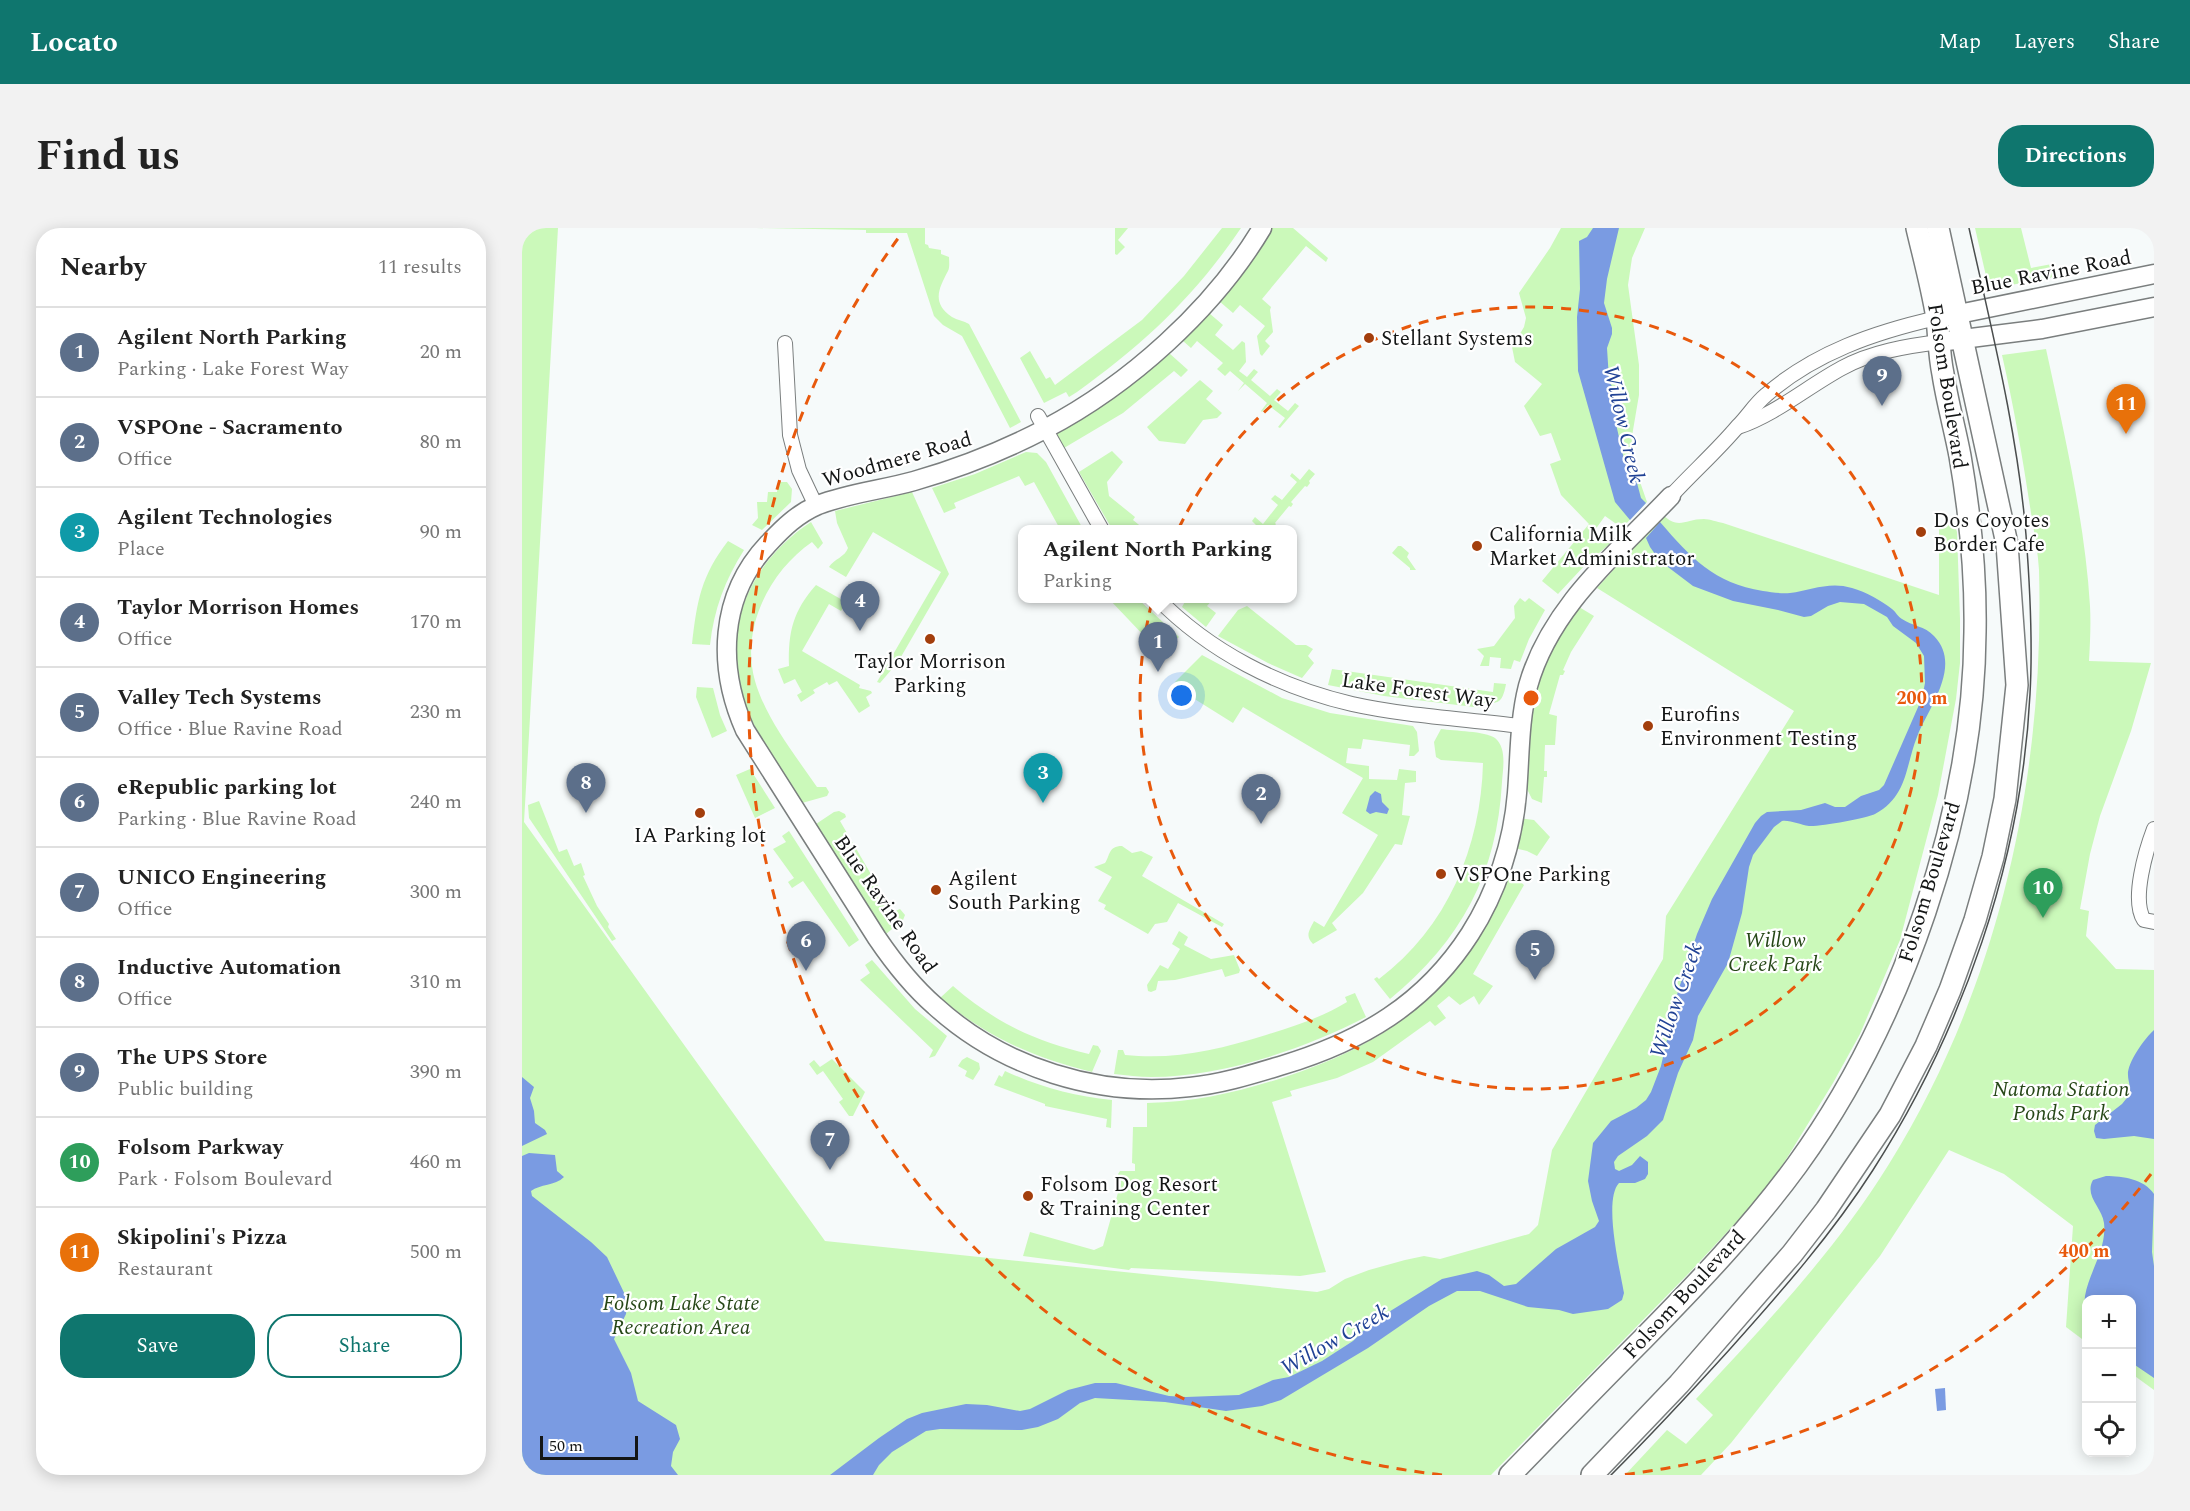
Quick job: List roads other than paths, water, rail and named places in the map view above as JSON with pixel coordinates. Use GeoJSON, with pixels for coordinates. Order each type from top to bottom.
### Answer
{"type":"FeatureCollection","features":[{"type":"Feature","properties":{"kind":"main road","name":"Folsom Boulevard"},"geometry":{"type":"LineString","coordinates":[[1592,1475],[1747,1308],[1826,1210],[1890,1115],[1926,1046],[1950,990],[1976,920],[1993,857],[2005,799],[2018,685],[2007,544],[1963,339],[1947,316],[1917,228]]}},
{"type":"Feature","properties":{"kind":"main road","name":"Folsom Boulevard"},"geometry":{"type":"LineString","coordinates":[[1510,1475],[1725,1253],[1762,1211],[1798,1163],[1830,1114],[1868,1048],[1922,921],[1956,795],[1973,684],[1975,637],[1972,546],[1960,457],[1942,369],[1939,342],[1947,316],[1938,228]]}},
{"type":"Feature","properties":{"kind":"street","name":"Woodmere Road"},"geometry":{"type":"LineString","coordinates":[[816,506],[851,495],[913,481],[1001,451],[1042,423],[1109,389],[1173,336],[1206,302],[1262,228]]}},
{"type":"Feature","properties":{"kind":"street","name":"Blue Ravine Road"},"geometry":{"type":"LineString","coordinates":[[816,506],[784,527],[764,548],[745,576],[736,597],[726,641],[726,664],[735,709],[752,742],[877,938],[897,966],[936,1008],[982,1041],[1022,1062],[1088,1083],[1121,1088],[1167,1089],[1213,1084],[1324,1052],[1366,1032],[1401,1009],[1425,989],[1453,958],[1471,933],[1499,877],[1514,814],[1520,726],[1531,677],[1541,651],[1554,628],[1586,585],[1738,427],[1763,397],[1777,385],[1839,349],[1886,331],[1947,316],[2154,274]]}},
{"type":"Feature","properties":{"kind":"street","name":"Blue Ravine Road"},"geometry":{"type":"LineString","coordinates":[[1738,427],[1759,418],[1845,367],[1904,347],[2042,329],[2154,307]]}},
{"type":"Feature","properties":{"kind":"street"},"geometry":{"type":"LineString","coordinates":[[785,343],[790,435],[799,470],[816,506]]}},
{"type":"Feature","properties":{"kind":"street"},"geometry":{"type":"LineString","coordinates":[[1042,423],[1099,525]]}},
{"type":"Feature","properties":{"kind":"street","name":"Lake Forest Way"},"geometry":{"type":"LineString","coordinates":[[1163,603],[1216,647],[1264,674],[1297,687],[1355,704],[1520,726]]}},
{"type":"Feature","properties":{"kind":"street"},"geometry":{"type":"LineString","coordinates":[[2154,829],[2145,853],[2140,910],[2144,920],[2154,922]]}},
{"type":"Feature","properties":{"kind":"water"},"geometry":{"type":"Polygon","coordinates":[[[1593,228],[1619,228],[1604,303],[1612,328],[1607,348],[1609,379],[1611,385],[1623,396],[1616,424],[1624,459],[1637,483],[1641,498],[1646,503],[1630,520],[1615,502],[1578,371],[1579,241],[1587,237],[1593,228]]]}},
{"type":"Feature","properties":{"kind":"water"},"geometry":{"type":"Polygon","coordinates":[[[1660,522],[1693,558],[1731,582],[1776,593],[1798,592],[1836,585],[1868,594],[1888,606],[1902,619],[1923,628],[1934,636],[1942,648],[1945,660],[1940,687],[1917,737],[1904,780],[1894,799],[1875,814],[1853,820],[1809,826],[1782,821],[1774,827],[1753,855],[1742,913],[1728,963],[1698,1016],[1693,1040],[1678,1073],[1663,1120],[1647,1136],[1618,1156],[1614,1162],[1615,1169],[1619,1171],[1632,1165],[1640,1156],[1648,1162],[1648,1174],[1645,1179],[1635,1183],[1619,1183],[1614,1192],[1612,1219],[1624,1293],[1622,1300],[1608,1309],[1573,1314],[1559,1310],[1528,1307],[1480,1291],[1457,1291],[1429,1306],[1368,1348],[1281,1400],[1262,1406],[1226,1411],[1165,1402],[1095,1398],[1080,1403],[1058,1419],[1038,1427],[1022,1430],[940,1429],[926,1431],[892,1452],[873,1475],[830,1475],[907,1419],[922,1413],[966,1404],[1020,1411],[1030,1409],[1068,1390],[1095,1383],[1116,1383],[1169,1396],[1239,1395],[1273,1380],[1289,1377],[1322,1361],[1353,1341],[1371,1323],[1442,1279],[1477,1271],[1489,1275],[1504,1286],[1516,1284],[1556,1249],[1595,1227],[1599,1221],[1588,1181],[1593,1143],[1611,1121],[1636,1108],[1646,1100],[1651,1092],[1661,1066],[1678,991],[1697,934],[1712,899],[1755,823],[1767,812],[1801,810],[1825,803],[1835,807],[1845,807],[1861,796],[1879,790],[1884,785],[1922,698],[1925,683],[1924,656],[1916,643],[1893,626],[1887,617],[1864,604],[1840,602],[1804,617],[1733,601],[1693,586],[1660,561],[1650,547],[1646,538],[1660,522]]]}},
{"type":"Feature","properties":{"kind":"water"},"geometry":{"type":"Polygon","coordinates":[[[1375,791],[1381,794],[1382,802],[1389,809],[1387,814],[1376,812],[1370,814],[1366,811],[1370,796],[1375,791]]]}},
{"type":"Feature","properties":{"kind":"water"},"geometry":{"type":"Polygon","coordinates":[[[2154,1030],[2154,1139],[2134,1136],[2096,1138],[2095,1125],[2122,1104],[2130,1094],[2128,1070],[2130,1064],[2154,1030]]]}},
{"type":"Feature","properties":{"kind":"water"},"geometry":{"type":"Polygon","coordinates":[[[522,1077],[534,1087],[530,1098],[535,1123],[547,1134],[522,1146],[522,1077]]]}},
{"type":"Feature","properties":{"kind":"water"},"geometry":{"type":"Polygon","coordinates":[[[529,1153],[555,1155],[557,1171],[564,1177],[531,1191],[532,1196],[607,1257],[628,1301],[626,1314],[614,1339],[631,1373],[638,1401],[676,1425],[680,1439],[673,1452],[671,1466],[678,1475],[522,1475],[522,1156],[529,1153]]]}},
{"type":"Feature","properties":{"kind":"water"},"geometry":{"type":"Polygon","coordinates":[[[2106,1176],[2126,1178],[2145,1185],[2154,1194],[2152,1252],[2154,1378],[2136,1366],[2136,1295],[2085,1295],[2104,1233],[2103,1217],[2092,1196],[2093,1180],[2106,1176]]]}},
{"type":"Feature","properties":{"kind":"water"},"geometry":{"type":"Polygon","coordinates":[[[1945,1388],[1946,1410],[1937,1411],[1935,1389],[1945,1388]]]}},
{"type":"Feature","properties":{"kind":"tram line"},"geometry":{"type":"LineString","coordinates":[[1611,1475],[1701,1381],[1787,1284],[1841,1217],[1873,1170],[1905,1116],[1960,1002],[1982,942],[2000,881],[2015,819],[2025,756],[2031,674],[2030,594],[2017,458],[2003,381],[1969,228]]}},
{"type":"Feature","properties":{"kind":"place","name":"Stellant Systems"},"geometry":{"type":"Point","coordinates":[1369,338]}},
{"type":"Feature","properties":{"kind":"place","name":"The UPS Store"},"geometry":{"type":"Point","coordinates":[1882,406]}},
{"type":"Feature","properties":{"kind":"place","name":"Skipolini's Pizza"},"geometry":{"type":"Point","coordinates":[2126,434]}},
{"type":"Feature","properties":{"kind":"place","name":"Dos Coyotes Border Cafe"},"geometry":{"type":"Point","coordinates":[1921,532]}},
{"type":"Feature","properties":{"kind":"place","name":"California Milk Market Administrator"},"geometry":{"type":"Point","coordinates":[1477,546]}},
{"type":"Feature","properties":{"kind":"place","name":"Taylor Morrison Homes"},"geometry":{"type":"Point","coordinates":[860,631]}},
{"type":"Feature","properties":{"kind":"place","name":"Taylor Morrison Parking"},"geometry":{"type":"Point","coordinates":[930,639]}},
{"type":"Feature","properties":{"kind":"place","name":"Agilent North Parking"},"geometry":{"type":"Point","coordinates":[1158,672]}},
{"type":"Feature","properties":{"kind":"place","name":"Eurofins Environment Testing"},"geometry":{"type":"Point","coordinates":[1648,726]}},
{"type":"Feature","properties":{"kind":"place","name":"Agilent Technologies"},"geometry":{"type":"Point","coordinates":[1043,803]}},
{"type":"Feature","properties":{"kind":"place","name":"Inductive Automation"},"geometry":{"type":"Point","coordinates":[586,813]}},
{"type":"Feature","properties":{"kind":"place","name":"IA Parking lot"},"geometry":{"type":"Point","coordinates":[700,813]}},
{"type":"Feature","properties":{"kind":"place","name":"VSPOne - Sacramento"},"geometry":{"type":"Point","coordinates":[1261,824]}},
{"type":"Feature","properties":{"kind":"place","name":"VSPOne Parking"},"geometry":{"type":"Point","coordinates":[1441,874]}},
{"type":"Feature","properties":{"kind":"place","name":"Agilent South Parking"},"geometry":{"type":"Point","coordinates":[936,890]}},
{"type":"Feature","properties":{"kind":"place","name":"Folsom Parkway"},"geometry":{"type":"Point","coordinates":[2043,918]}},
{"type":"Feature","properties":{"kind":"place","name":"eRepublic parking lot"},"geometry":{"type":"Point","coordinates":[806,971]}},
{"type":"Feature","properties":{"kind":"place","name":"Valley Tech Systems"},"geometry":{"type":"Point","coordinates":[1535,980]}},
{"type":"Feature","properties":{"kind":"place","name":"UNICO Engineering"},"geometry":{"type":"Point","coordinates":[830,1170]}},
{"type":"Feature","properties":{"kind":"place","name":"Folsom Dog Resort & Training Center"},"geometry":{"type":"Point","coordinates":[1028,1196]}},
{"type":"Feature","properties":{"kind":"water label","name":"Willow Creek"},"geometry":{"type":"Point","coordinates":[1625,424]}},
{"type":"Feature","properties":{"kind":"water label","name":"Willow Creek"},"geometry":{"type":"Point","coordinates":[1675,1000]}},
{"type":"Feature","properties":{"kind":"water label","name":"Willow Creek"},"geometry":{"type":"Point","coordinates":[1334,1339]}},
{"type":"Feature","properties":{"kind":"park label","name":"Willow Creek Park"},"geometry":{"type":"Point","coordinates":[1775,952]}},
{"type":"Feature","properties":{"kind":"park label","name":"Natoma Station Ponds Park"},"geometry":{"type":"Point","coordinates":[2061,1101]}},
{"type":"Feature","properties":{"kind":"park label","name":"Folsom Lake State Recreation Area"},"geometry":{"type":"Point","coordinates":[681,1315]}}]}
